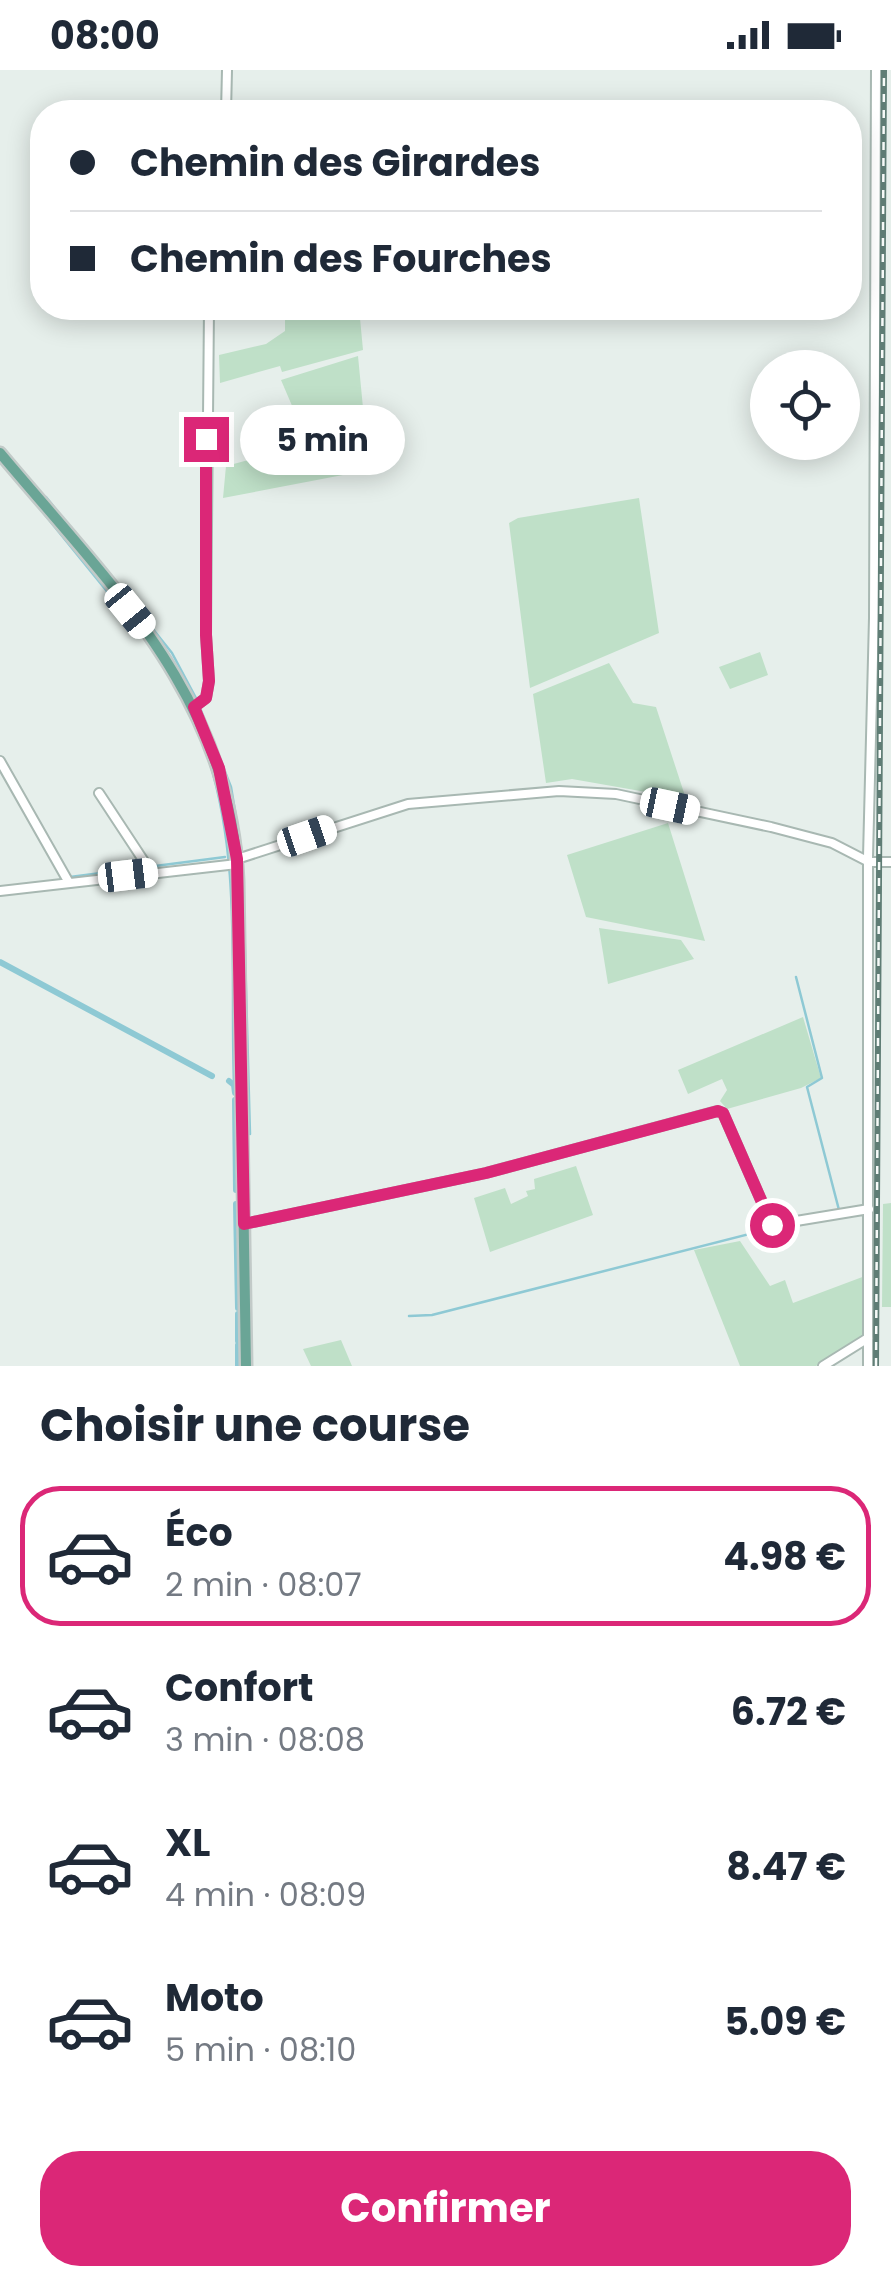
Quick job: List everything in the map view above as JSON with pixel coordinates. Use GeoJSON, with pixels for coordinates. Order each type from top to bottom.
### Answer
{"type":"FeatureCollection","features":[{"type":"Feature","properties":{"kind":"main road"},"geometry":{"type":"LineString","coordinates":[[0,453],[155,642],[194,707],[219,768],[237,862],[246,1366]]}},
{"type":"Feature","properties":{"kind":"street"},"geometry":{"type":"LineString","coordinates":[[226,100],[227,70]]}},
{"type":"Feature","properties":{"kind":"street"},"geometry":{"type":"LineString","coordinates":[[868,1366],[876,70]]}},
{"type":"Feature","properties":{"kind":"street"},"geometry":{"type":"LineString","coordinates":[[194,707],[206,698],[209,681],[209,320]]}},
{"type":"Feature","properties":{"kind":"street"},"geometry":{"type":"LineString","coordinates":[[0,761],[68,882]]}},
{"type":"Feature","properties":{"kind":"street"},"geometry":{"type":"LineString","coordinates":[[0,891],[237,862],[408,804],[559,791],[616,794],[771,827],[832,842],[869,862],[891,862]]}},
{"type":"Feature","properties":{"kind":"street"},"geometry":{"type":"LineString","coordinates":[[99,793],[152,872]]}},
{"type":"Feature","properties":{"kind":"street"},"geometry":{"type":"LineString","coordinates":[[244,1224],[486,1173],[718,1111],[723,1113],[772,1225],[868,1208]]}},
{"type":"Feature","properties":{"kind":"street"},"geometry":{"type":"LineString","coordinates":[[822,1366],[868,1338]]}},
{"type":"Feature","properties":{"kind":"green space"},"geometry":{"type":"Polygon","coordinates":[[[285,320],[360,320],[363,350],[282,372],[280,366],[220,383],[219,355],[266,344],[285,331],[285,320]]]}},
{"type":"Feature","properties":{"kind":"green space"},"geometry":{"type":"Polygon","coordinates":[[[358,356],[369,470],[223,498],[226,466],[267,455],[296,415],[281,380],[358,356]]]}},
{"type":"Feature","properties":{"kind":"green space"},"geometry":{"type":"Polygon","coordinates":[[[639,498],[659,633],[530,688],[509,523],[518,518],[639,498]]]}},
{"type":"Feature","properties":{"kind":"green space"},"geometry":{"type":"Polygon","coordinates":[[[760,652],[768,675],[730,689],[719,667],[760,652]]]}},
{"type":"Feature","properties":{"kind":"green space"},"geometry":{"type":"Polygon","coordinates":[[[609,663],[633,703],[656,707],[686,799],[572,779],[546,783],[533,694],[609,663]]]}},
{"type":"Feature","properties":{"kind":"green space"},"geometry":{"type":"Polygon","coordinates":[[[668,823],[705,941],[586,917],[567,855],[668,823]]]}},
{"type":"Feature","properties":{"kind":"green space"},"geometry":{"type":"Polygon","coordinates":[[[599,928],[681,940],[694,959],[608,984],[599,928]]]}},
{"type":"Feature","properties":{"kind":"green space"},"geometry":{"type":"Polygon","coordinates":[[[803,1017],[821,1078],[801,1088],[727,1109],[720,1101],[727,1090],[722,1079],[688,1094],[678,1070],[803,1017]]]}},
{"type":"Feature","properties":{"kind":"green space"},"geometry":{"type":"Polygon","coordinates":[[[576,1166],[593,1215],[490,1252],[474,1198],[505,1188],[511,1204],[528,1196],[526,1191],[535,1189],[534,1179],[576,1166]]]}},
{"type":"Feature","properties":{"kind":"green space"},"geometry":{"type":"Polygon","coordinates":[[[891,1203],[891,1307],[882,1307],[883,1204],[891,1203]]]}},
{"type":"Feature","properties":{"kind":"green space"},"geometry":{"type":"Polygon","coordinates":[[[740,1241],[770,1286],[785,1280],[793,1303],[865,1276],[866,1336],[816,1366],[740,1366],[694,1250],[740,1241]]]}},
{"type":"Feature","properties":{"kind":"green space"},"geometry":{"type":"Polygon","coordinates":[[[341,1340],[352,1366],[311,1366],[303,1349],[341,1340]]]}},
{"type":"Feature","properties":{"kind":"waterway"},"geometry":{"type":"LineString","coordinates":[[230,100],[231,70]]}},
{"type":"Feature","properties":{"kind":"waterway"},"geometry":{"type":"LineString","coordinates":[[20,484],[144,637]]}},
{"type":"Feature","properties":{"kind":"waterway"},"geometry":{"type":"LineString","coordinates":[[46,497],[73,531]]}},
{"type":"Feature","properties":{"kind":"waterway"},"geometry":{"type":"LineString","coordinates":[[132,603],[172,653],[197,700]]}},
{"type":"Feature","properties":{"kind":"waterway"},"geometry":{"type":"LineString","coordinates":[[200,708],[231,787],[242,853]]}},
{"type":"Feature","properties":{"kind":"waterway"},"geometry":{"type":"LineString","coordinates":[[207,754],[218,794],[230,875],[234,1084]]}},
{"type":"Feature","properties":{"kind":"waterway"},"geometry":{"type":"LineString","coordinates":[[70,877],[225,857]]}},
{"type":"Feature","properties":{"kind":"waterway"},"geometry":{"type":"LineString","coordinates":[[242,861],[243,878]]}},
{"type":"Feature","properties":{"kind":"waterway"},"geometry":{"type":"LineString","coordinates":[[244,916],[250,1134]]}},
{"type":"Feature","properties":{"kind":"waterway"},"geometry":{"type":"LineString","coordinates":[[0,962],[212,1076]]}},
{"type":"Feature","properties":{"kind":"waterway"},"geometry":{"type":"LineString","coordinates":[[796,977],[822,1078],[807,1087],[839,1210]]}},
{"type":"Feature","properties":{"kind":"waterway"},"geometry":{"type":"LineString","coordinates":[[229,1081],[235,1093]]}},
{"type":"Feature","properties":{"kind":"waterway"},"geometry":{"type":"LineString","coordinates":[[235,1100],[236,1190]]}},
{"type":"Feature","properties":{"kind":"waterway"},"geometry":{"type":"LineString","coordinates":[[236,1204],[238,1308]]}},
{"type":"Feature","properties":{"kind":"waterway"},"geometry":{"type":"LineString","coordinates":[[409,1316],[432,1315],[765,1230]]}},
{"type":"Feature","properties":{"kind":"waterway"},"geometry":{"type":"LineString","coordinates":[[238,1314],[238,1341]]}},
{"type":"Feature","properties":{"kind":"waterway"},"geometry":{"type":"LineString","coordinates":[[238,1345],[238,1366]]}},
{"type":"Feature","properties":{"kind":"railway"},"geometry":{"type":"LineString","coordinates":[[876,1366],[884,70]]}},
{"type":"Feature","properties":{"kind":"route"},"geometry":{"type":"LineString","coordinates":[[206,439],[209,681],[206,698],[194,707],[219,768],[237,859],[244,1224],[486,1173],[718,1111],[723,1113],[772,1225]]}}]}
